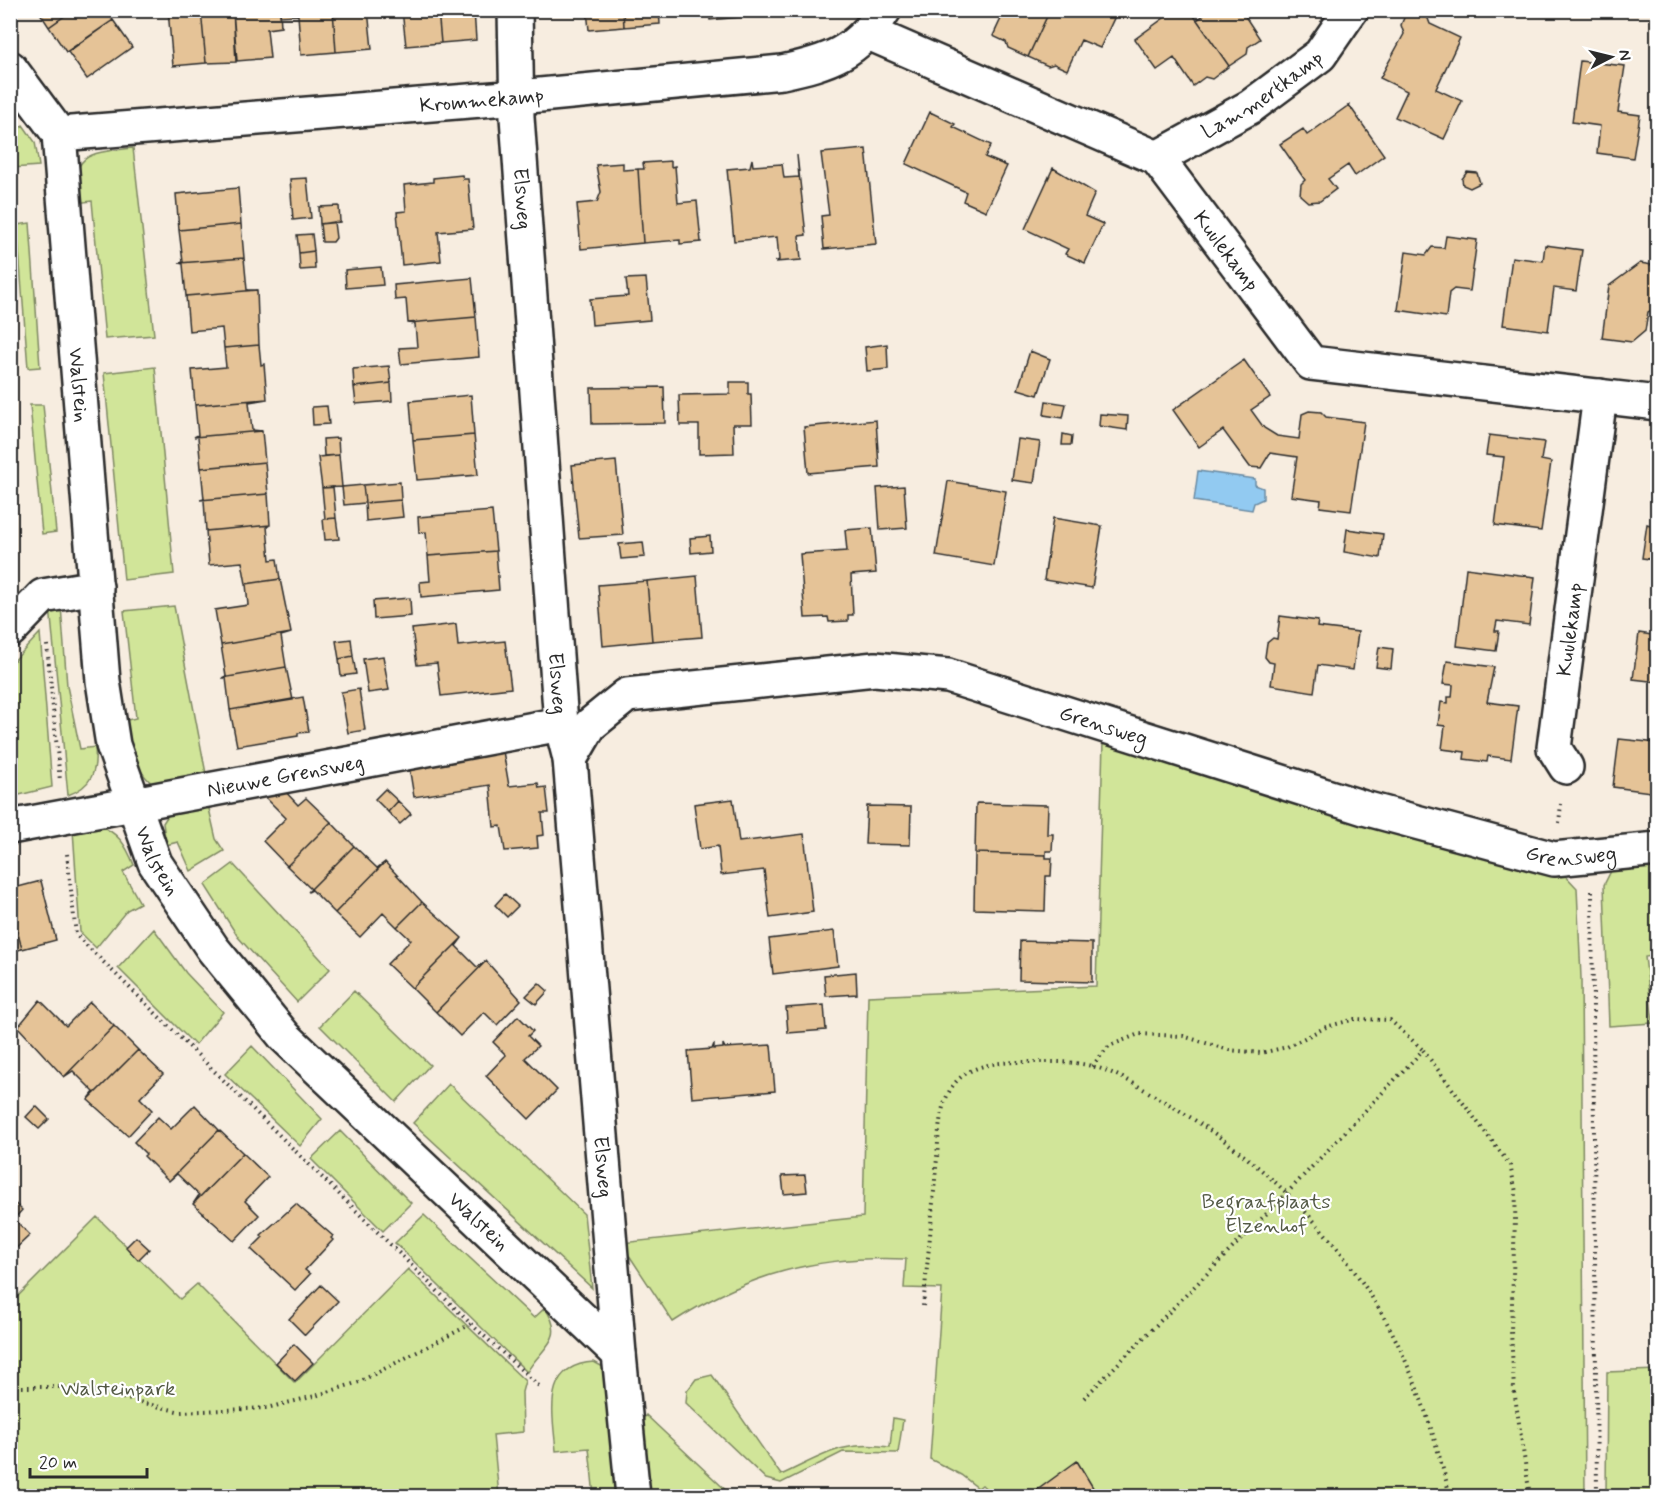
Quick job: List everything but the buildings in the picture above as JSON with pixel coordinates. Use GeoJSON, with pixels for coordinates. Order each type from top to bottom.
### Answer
{"type":"FeatureCollection","features":[{"type":"Feature","properties":{"kind":"street","name":"Elsweg"},"geometry":{"type":"LineString","coordinates":[[515,10],[519,97],[517,117],[561,724],[570,759],[619,1354]]}},
{"type":"Feature","properties":{"kind":"street","name":"Lammertkamp"},"geometry":{"type":"LineString","coordinates":[[1157,158],[1250,107],[1320,55],[1351,10]]}},
{"type":"Feature","properties":{"kind":"street","name":"Krommekamp"},"geometry":{"type":"LineString","coordinates":[[59,134],[519,97],[782,72],[812,65],[853,47],[877,22]]}},
{"type":"Feature","properties":{"kind":"street","name":"Kuulekamp"},"geometry":{"type":"LineString","coordinates":[[877,22],[1157,158],[1311,363],[1658,404]]}},
{"type":"Feature","properties":{"kind":"street"},"geometry":{"type":"LineString","coordinates":[[10,68],[59,134]]}},
{"type":"Feature","properties":{"kind":"street","name":"Walstein"},"geometry":{"type":"LineString","coordinates":[[59,134],[104,681],[113,745],[155,863],[213,949],[285,1037],[619,1354]]}},
{"type":"Feature","properties":{"kind":"street","name":"Kuulekamp"},"geometry":{"type":"LineString","coordinates":[[1566,767],[1554,748],[1599,396]]}},
{"type":"Feature","properties":{"kind":"street"},"geometry":{"type":"LineString","coordinates":[[10,630],[43,596],[96,587]]}},
{"type":"Feature","properties":{"kind":"street","name":"Grensweg"},"geometry":{"type":"LineString","coordinates":[[570,759],[590,725],[627,695],[875,669],[938,675],[1374,811],[1554,859],[1658,849]]}},
{"type":"Feature","properties":{"kind":"street","name":"Nieuwe Grensweg"},"geometry":{"type":"LineString","coordinates":[[10,827],[561,724]]}},
{"type":"Feature","properties":{"kind":"street"},"geometry":{"type":"LineString","coordinates":[[619,1354],[633,1497]]}},
{"type":"Feature","properties":{"kind":"path"},"geometry":{"type":"LineString","coordinates":[[43,596],[76,934],[471,1324],[539,1386]]}},
{"type":"Feature","properties":{"kind":"path"},"geometry":{"type":"LineString","coordinates":[[1554,859],[1566,767]]}},
{"type":"Feature","properties":{"kind":"path"},"geometry":{"type":"LineString","coordinates":[[1592,856],[1597,1497]]}},
{"type":"Feature","properties":{"kind":"path"},"geometry":{"type":"LineString","coordinates":[[1092,1066],[1109,1046],[1139,1034],[1183,1036],[1229,1050],[1261,1053],[1287,1047],[1326,1027],[1356,1019],[1390,1020],[1423,1050],[1510,1165],[1516,1192],[1511,1331],[1514,1390],[1530,1497]]}},
{"type":"Feature","properties":{"kind":"path"},"geometry":{"type":"LineString","coordinates":[[1084,1398],[1287,1193],[1423,1050]]}},
{"type":"Feature","properties":{"kind":"path"},"geometry":{"type":"LineString","coordinates":[[923,1306],[942,1112],[956,1082],[973,1069],[990,1064],[1058,1062],[1092,1066],[1145,1090],[1196,1119],[1244,1154],[1287,1193],[1327,1236],[1362,1283],[1392,1333],[1417,1386],[1437,1442],[1450,1497]]}},
{"type":"Feature","properties":{"kind":"path"},"geometry":{"type":"LineString","coordinates":[[10,1355],[12,1387],[77,1388],[182,1412],[267,1408],[359,1382],[471,1324]]}},
{"type":"Feature","properties":{"kind":"green space"},"geometry":{"type":"Polygon","coordinates":[[[23,125],[35,142],[39,166],[12,168],[11,128],[14,133],[23,125]]]}},
{"type":"Feature","properties":{"kind":"green space"},"geometry":{"type":"Polygon","coordinates":[[[133,148],[154,335],[105,339],[92,201],[76,203],[75,186],[80,165],[86,158],[94,154],[133,148]]]}},
{"type":"Feature","properties":{"kind":"green space"},"geometry":{"type":"Polygon","coordinates":[[[30,223],[40,367],[28,368],[17,225],[30,223]]]}},
{"type":"Feature","properties":{"kind":"green space"},"geometry":{"type":"Polygon","coordinates":[[[155,367],[174,574],[124,580],[104,373],[155,367]]]}},
{"type":"Feature","properties":{"kind":"green space"},"geometry":{"type":"Polygon","coordinates":[[[30,405],[43,405],[56,532],[42,534],[30,405]]]}},
{"type":"Feature","properties":{"kind":"green space"},"geometry":{"type":"Polygon","coordinates":[[[61,606],[67,686],[80,749],[95,747],[95,764],[91,777],[83,787],[68,795],[50,607],[61,606]]]}},
{"type":"Feature","properties":{"kind":"green space"},"geometry":{"type":"Polygon","coordinates":[[[174,606],[207,779],[156,787],[138,766],[123,721],[136,718],[124,611],[174,606]]]}},
{"type":"Feature","properties":{"kind":"green space"},"geometry":{"type":"Polygon","coordinates":[[[40,633],[52,787],[11,797],[11,664],[40,633]]]}},
{"type":"Feature","properties":{"kind":"green space","name":"Begraafplaats Elzenhof"},"geometry":{"type":"Polygon","coordinates":[[[1103,742],[1560,870],[1577,888],[1581,978],[1585,1496],[994,1496],[982,1485],[978,1488],[961,1475],[930,1459],[942,1289],[904,1288],[906,1259],[843,1260],[784,1271],[728,1291],[673,1322],[621,1243],[863,1217],[868,996],[1096,986],[1103,742]]]}},
{"type":"Feature","properties":{"kind":"green space"},"geometry":{"type":"Polygon","coordinates":[[[207,800],[216,839],[224,851],[191,871],[178,842],[166,845],[163,823],[174,806],[207,800]]]}},
{"type":"Feature","properties":{"kind":"green space"},"geometry":{"type":"Polygon","coordinates":[[[98,825],[117,836],[128,851],[134,865],[123,872],[140,903],[127,910],[96,948],[80,932],[73,830],[98,825]]]}},
{"type":"Feature","properties":{"kind":"green space"},"geometry":{"type":"Polygon","coordinates":[[[1657,859],[1657,955],[1645,957],[1653,1023],[1609,1026],[1604,885],[1612,869],[1657,859]]]}},
{"type":"Feature","properties":{"kind":"green space"},"geometry":{"type":"Polygon","coordinates":[[[233,864],[330,969],[297,1002],[238,937],[205,885],[233,864]]]}},
{"type":"Feature","properties":{"kind":"green space"},"geometry":{"type":"Polygon","coordinates":[[[154,929],[186,973],[223,1012],[195,1045],[118,968],[154,929]]]}},
{"type":"Feature","properties":{"kind":"green space"},"geometry":{"type":"Polygon","coordinates":[[[354,991],[430,1065],[396,1102],[320,1026],[354,991]]]}},
{"type":"Feature","properties":{"kind":"green space"},"geometry":{"type":"Polygon","coordinates":[[[252,1046],[322,1119],[300,1146],[225,1074],[252,1046]]]}},
{"type":"Feature","properties":{"kind":"green space"},"geometry":{"type":"Polygon","coordinates":[[[449,1084],[584,1214],[592,1288],[413,1123],[449,1084]]]}},
{"type":"Feature","properties":{"kind":"green space"},"geometry":{"type":"Polygon","coordinates":[[[340,1131],[411,1203],[383,1231],[311,1159],[340,1131]]]}},
{"type":"Feature","properties":{"kind":"green space"},"geometry":{"type":"Polygon","coordinates":[[[424,1215],[534,1318],[545,1308],[554,1328],[553,1335],[527,1372],[395,1243],[424,1215]]]}},
{"type":"Feature","properties":{"kind":"green space","name":"Walsteinpark"},"geometry":{"type":"Polygon","coordinates":[[[97,1217],[180,1299],[197,1284],[295,1383],[408,1269],[525,1381],[522,1392],[523,1432],[493,1435],[499,1496],[11,1496],[11,1303],[97,1217]]]}},
{"type":"Feature","properties":{"kind":"green space"},"geometry":{"type":"Polygon","coordinates":[[[594,1362],[605,1368],[623,1496],[594,1496],[589,1448],[556,1451],[553,1407],[558,1382],[565,1372],[577,1365],[594,1362]]]}},
{"type":"Feature","properties":{"kind":"green space"},"geometry":{"type":"Polygon","coordinates":[[[1657,1370],[1657,1496],[1606,1496],[1607,1372],[1657,1370]]]}},
{"type":"Feature","properties":{"kind":"green space"},"geometry":{"type":"Polygon","coordinates":[[[712,1375],[781,1475],[833,1451],[858,1446],[890,1447],[893,1418],[903,1420],[898,1453],[843,1452],[781,1483],[766,1479],[686,1403],[687,1391],[696,1379],[712,1375]]]}},
{"type":"Feature","properties":{"kind":"green space"},"geometry":{"type":"Polygon","coordinates":[[[646,1415],[732,1496],[646,1496],[639,1425],[646,1415]]]}},
{"type":"Feature","properties":{"kind":"water"},"geometry":{"type":"Polygon","coordinates":[[[1198,471],[1255,479],[1255,485],[1263,488],[1263,499],[1254,503],[1252,510],[1194,501],[1198,471]]]}}]}
